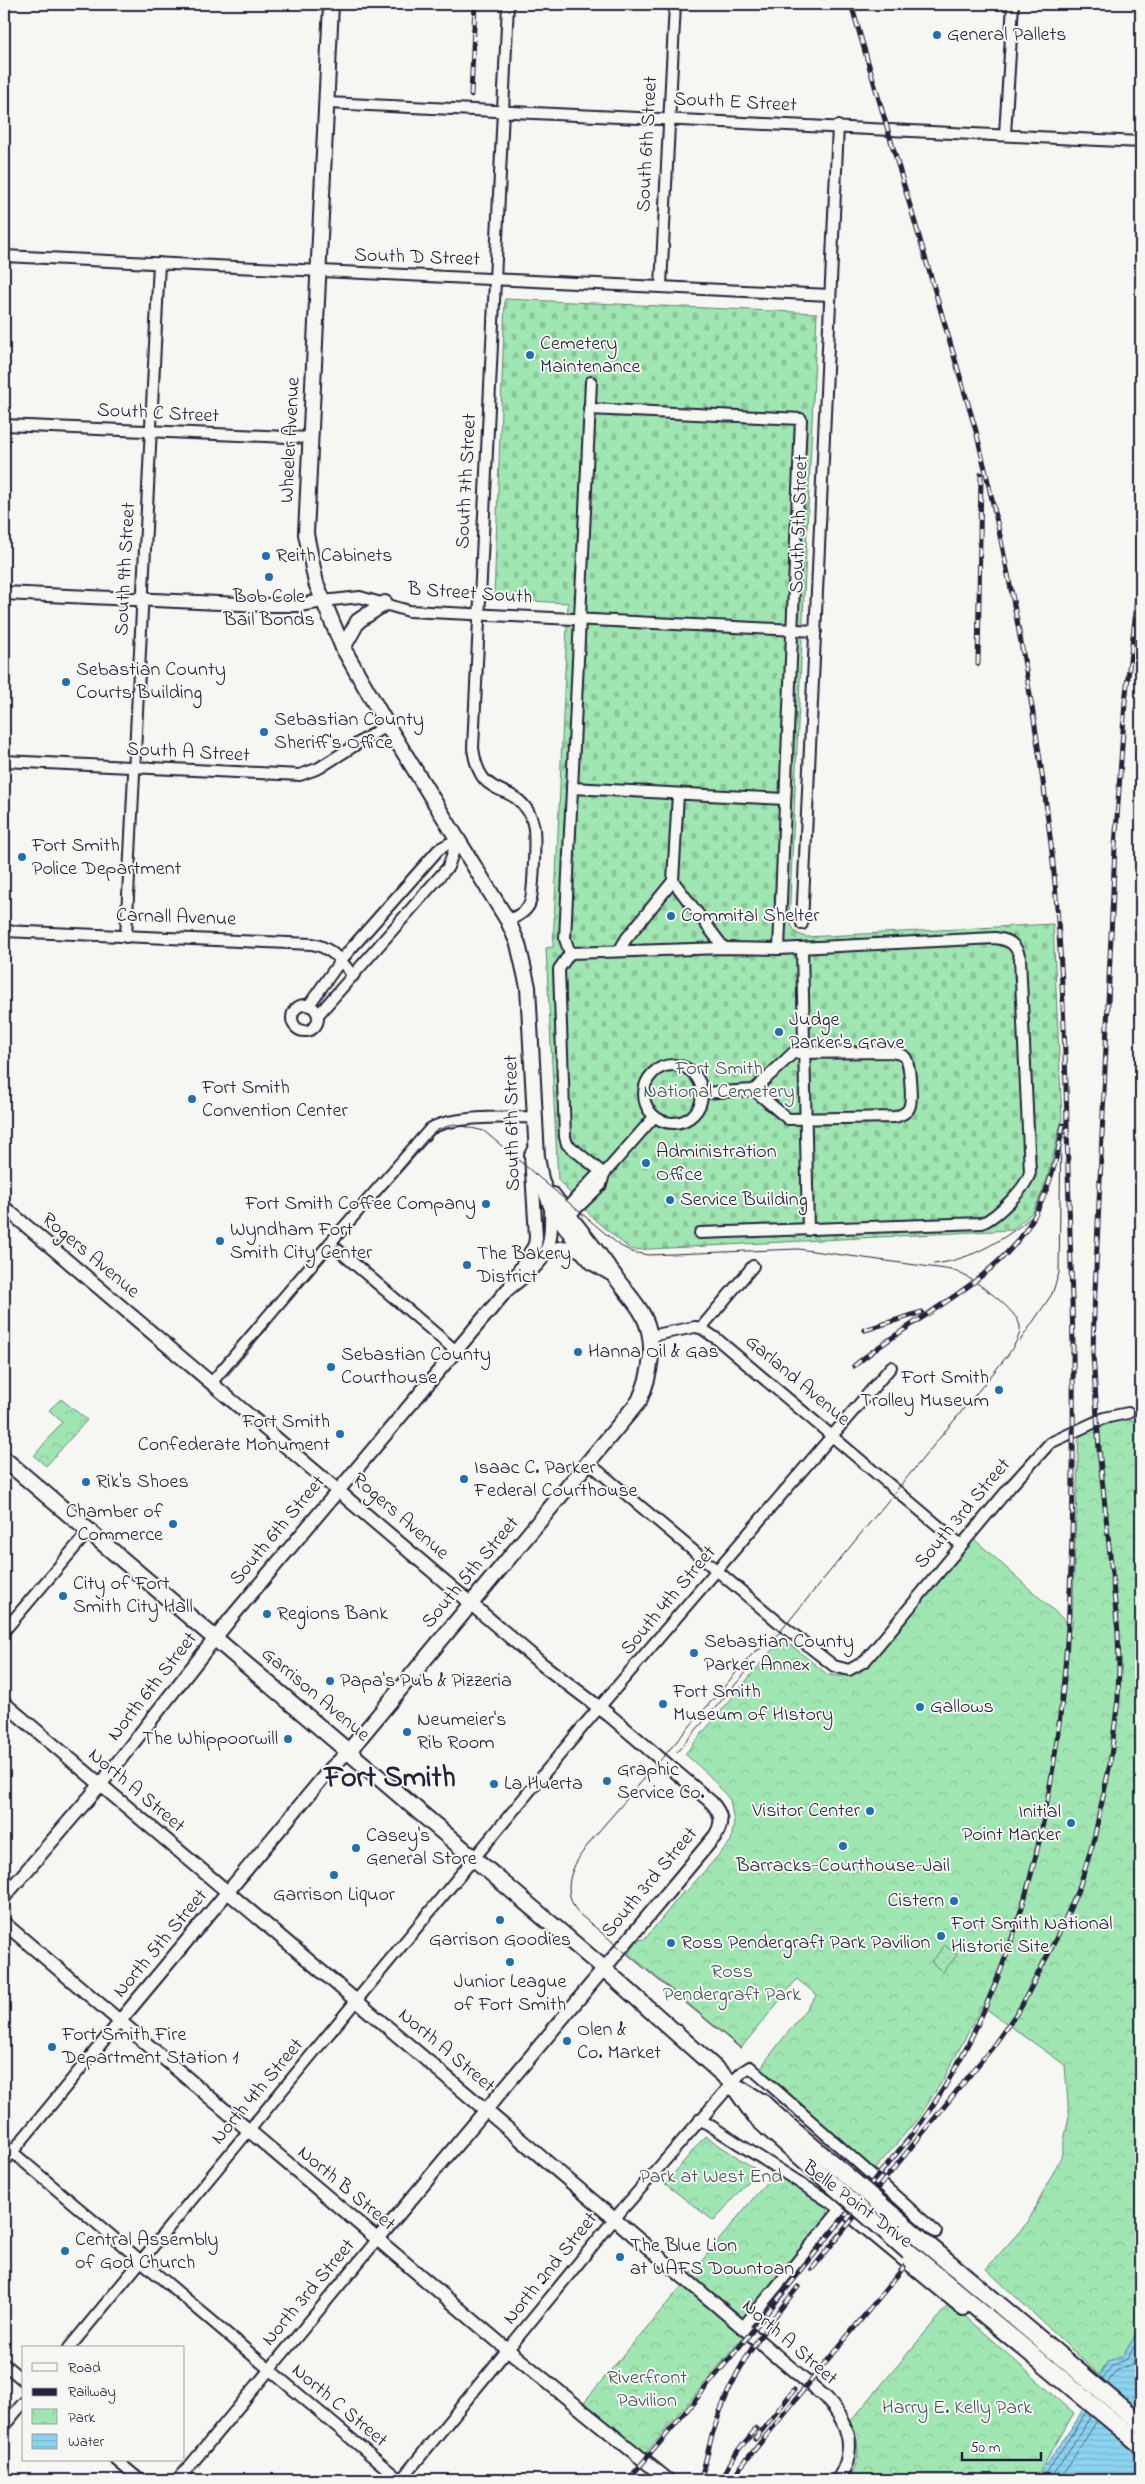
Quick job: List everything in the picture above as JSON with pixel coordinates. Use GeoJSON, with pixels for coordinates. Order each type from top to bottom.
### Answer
{"type":"FeatureCollection","features":[{"type":"Feature","properties":{"kind":"highway","name":"Garrison Avenue"},"geometry":{"type":"LineString","coordinates":[[732,2084],[755,2116],[773,2123]]}},
{"type":"Feature","properties":{"kind":"highway"},"geometry":{"type":"LineString","coordinates":[[773,2123],[1141,2424]]}},
{"type":"Feature","properties":{"kind":"highway"},"geometry":{"type":"LineString","coordinates":[[773,2123],[909,2252],[1141,2445]]}},
{"type":"Feature","properties":{"kind":"main road","name":"Wheeler Avenue"},"geometry":{"type":"LineString","coordinates":[[331,4],[320,272],[306,534],[316,583],[343,648],[387,725],[458,840]]}},
{"type":"Feature","properties":{"kind":"main road"},"geometry":{"type":"LineString","coordinates":[[343,648],[358,621],[385,603]]}},
{"type":"Feature","properties":{"kind":"main road"},"geometry":{"type":"LineString","coordinates":[[458,840],[508,921]]}},
{"type":"Feature","properties":{"kind":"main road","name":"South 6th Street"},"geometry":{"type":"LineString","coordinates":[[508,921],[518,944],[527,975],[538,1144]]}},
{"type":"Feature","properties":{"kind":"main road"},"geometry":{"type":"LineString","coordinates":[[538,1144],[550,1190],[567,1217],[584,1253],[593,1263],[614,1275]]}},
{"type":"Feature","properties":{"kind":"main road"},"geometry":{"type":"LineString","coordinates":[[538,1144],[537,1157],[541,1179],[551,1206],[567,1217],[606,1261],[644,1316],[650,1336]]}},
{"type":"Feature","properties":{"kind":"main road","name":"South 5th Street"},"geometry":{"type":"LineString","coordinates":[[348,1752],[639,1401],[652,1356],[650,1336]]}},
{"type":"Feature","properties":{"kind":"main road","name":"Garrison Avenue"},"geometry":{"type":"LineString","coordinates":[[4,1459],[603,1968],[732,2084]]}},
{"type":"Feature","properties":{"kind":"street","name":"South 7th Street"},"geometry":{"type":"LineString","coordinates":[[508,4],[473,748],[475,761],[485,781],[493,788],[520,802],[527,810],[534,829],[531,900],[524,912],[508,921]]}},
{"type":"Feature","properties":{"kind":"street","name":"South 6th Street"},"geometry":{"type":"LineString","coordinates":[[661,286],[675,4]]}},
{"type":"Feature","properties":{"kind":"street"},"geometry":{"type":"LineString","coordinates":[[1005,134],[1013,4]]}},
{"type":"Feature","properties":{"kind":"street","name":"South E Street"},"geometry":{"type":"LineString","coordinates":[[327,103],[1141,142]]}},
{"type":"Feature","properties":{"kind":"street","name":"South 5th Street"},"geometry":{"type":"LineString","coordinates":[[802,924],[838,126]]}},
{"type":"Feature","properties":{"kind":"street","name":"South D Street"},"geometry":{"type":"LineString","coordinates":[[4,256],[830,295]]}},
{"type":"Feature","properties":{"kind":"street","name":"South 9th Street"},"geometry":{"type":"LineString","coordinates":[[126,937],[159,263]]}},
{"type":"Feature","properties":{"kind":"street"},"geometry":{"type":"LineString","coordinates":[[570,953],[565,939],[591,382]]}},
{"type":"Feature","properties":{"kind":"street"},"geometry":{"type":"LineString","coordinates":[[590,409],[801,420],[779,949]]}},
{"type":"Feature","properties":{"kind":"street","name":"South C Street"},"geometry":{"type":"LineString","coordinates":[[4,424],[310,438]]}},
{"type":"Feature","properties":{"kind":"street","name":"B Street South"},"geometry":{"type":"LineString","coordinates":[[4,593],[264,605],[299,605],[360,597],[408,611],[816,631]]}},
{"type":"Feature","properties":{"kind":"street","name":"South A Street"},"geometry":{"type":"LineString","coordinates":[[4,761],[300,775],[319,768],[387,725]]}},
{"type":"Feature","properties":{"kind":"street"},"geometry":{"type":"LineString","coordinates":[[572,788],[785,799]]}},
{"type":"Feature","properties":{"kind":"street"},"geometry":{"type":"LineString","coordinates":[[619,951],[626,939],[674,881],[678,794]]}},
{"type":"Feature","properties":{"kind":"street"},"geometry":{"type":"LineString","coordinates":[[458,840],[448,867],[318,1015],[316,1026],[309,1031],[299,1030],[294,1026],[292,1018],[296,1008],[309,1005],[342,960],[439,849],[458,840]]}},
{"type":"Feature","properties":{"kind":"street"},"geometry":{"type":"LineString","coordinates":[[674,881],[724,948]]}},
{"type":"Feature","properties":{"kind":"street","name":"Carnall Avenue"},"geometry":{"type":"LineString","coordinates":[[4,931],[299,942],[320,945],[342,960],[353,976]]}},
{"type":"Feature","properties":{"kind":"street"},"geometry":{"type":"LineString","coordinates":[[570,953],[724,948],[779,949],[995,938],[1006,939],[1013,943],[1020,958],[1030,1172],[1023,1186],[990,1220],[982,1223],[700,1232]]}},
{"type":"Feature","properties":{"kind":"street"},"geometry":{"type":"LineString","coordinates":[[802,948],[808,1230]]}},
{"type":"Feature","properties":{"kind":"street"},"geometry":{"type":"LineString","coordinates":[[570,953],[559,968],[565,1137],[571,1148],[604,1174]]}},
{"type":"Feature","properties":{"kind":"street"},"geometry":{"type":"LineString","coordinates":[[309,1005],[316,1010],[318,1015]]}},
{"type":"Feature","properties":{"kind":"street"},"geometry":{"type":"LineString","coordinates":[[702,1093],[754,1090],[793,1053],[899,1053],[905,1057],[909,1064],[911,1104],[908,1111],[896,1117],[788,1119],[754,1090]]}},
{"type":"Feature","properties":{"kind":"street"},"geometry":{"type":"LineString","coordinates":[[668,1066],[685,1068],[697,1078],[702,1093],[697,1110],[686,1120],[669,1124],[654,1117],[647,1109],[643,1095],[648,1078],[659,1068],[668,1066]]}},
{"type":"Feature","properties":{"kind":"street"},"geometry":{"type":"LineString","coordinates":[[547,1252],[562,1233],[567,1217],[602,1184],[604,1174],[654,1117]]}},
{"type":"Feature","properties":{"kind":"street"},"geometry":{"type":"LineString","coordinates":[[212,1382],[421,1138],[438,1124],[453,1120],[536,1118]]}},
{"type":"Feature","properties":{"kind":"street","name":"South 6th Street"},"geometry":{"type":"LineString","coordinates":[[215,1638],[507,1290],[534,1245],[536,1237],[531,1155],[538,1144]]}},
{"type":"Feature","properties":{"kind":"street","name":"South 6th Street"},"geometry":{"type":"LineString","coordinates":[[507,1290],[531,1270],[547,1252],[552,1234],[550,1190]]}},
{"type":"Feature","properties":{"kind":"street","name":"Rogers Avenue"},"geometry":{"type":"LineString","coordinates":[[4,1207],[339,1489],[543,1665],[600,1708],[711,1802],[717,1809],[721,1820]]}},
{"type":"Feature","properties":{"kind":"street"},"geometry":{"type":"LineString","coordinates":[[330,1243],[456,1351]]}},
{"type":"Feature","properties":{"kind":"street"},"geometry":{"type":"LineString","coordinates":[[547,1252],[559,1247],[569,1247],[584,1253]]}},
{"type":"Feature","properties":{"kind":"street"},"geometry":{"type":"LineString","coordinates":[[650,1336],[684,1328],[701,1328],[753,1266]]}},
{"type":"Feature","properties":{"kind":"street","name":"Garland Avenue"},"geometry":{"type":"LineString","coordinates":[[701,1328],[961,1545]]}},
{"type":"Feature","properties":{"kind":"street","name":"South 4th Street"},"geometry":{"type":"LineString","coordinates":[[474,1858],[891,1367]]}},
{"type":"Feature","properties":{"kind":"street","name":"South 3rd Street"},"geometry":{"type":"LineString","coordinates":[[716,1572],[834,1666],[849,1670],[866,1661],[961,1545],[1050,1443],[1104,1418],[1128,1413]]}},
{"type":"Feature","properties":{"kind":"street"},"geometry":{"type":"LineString","coordinates":[[589,1463],[716,1572]]}},
{"type":"Feature","properties":{"kind":"street"},"geometry":{"type":"LineString","coordinates":[[4,1632],[89,1531]]}},
{"type":"Feature","properties":{"kind":"street","name":"North 6th Street"},"geometry":{"type":"LineString","coordinates":[[4,1897],[100,1785],[215,1638]]}},
{"type":"Feature","properties":{"kind":"street","name":"North A Street"},"geometry":{"type":"LineString","coordinates":[[4,1703],[615,2218],[830,2402],[842,2416],[850,2440],[849,2456],[838,2480]]}},
{"type":"Feature","properties":{"kind":"street","name":"North 5th Street"},"geometry":{"type":"LineString","coordinates":[[4,2162],[8,2148],[119,2022],[331,1768],[348,1752]]}},
{"type":"Feature","properties":{"kind":"street","name":"South 3rd Street"},"geometry":{"type":"LineString","coordinates":[[603,1968],[715,1836],[721,1820]]}},
{"type":"Feature","properties":{"kind":"street","name":"North 4th Street"},"geometry":{"type":"LineString","coordinates":[[71,2346],[474,1858]]}},
{"type":"Feature","properties":{"kind":"street","name":"North B Street"},"geometry":{"type":"LineString","coordinates":[[4,1923],[508,2350],[668,2480]]}},
{"type":"Feature","properties":{"kind":"street","name":"North 3rd Street"},"geometry":{"type":"LineString","coordinates":[[178,2480],[588,1989],[603,1968]]}},
{"type":"Feature","properties":{"kind":"street","name":"North 2nd Street"},"geometry":{"type":"LineString","coordinates":[[400,2480],[615,2218],[742,2072],[750,2067],[869,2174]]}},
{"type":"Feature","properties":{"kind":"street","name":"Belle Point Drive"},"geometry":{"type":"LineString","coordinates":[[700,2119],[841,2209],[963,2310]]}},
{"type":"Feature","properties":{"kind":"street","name":"North C Street"},"geometry":{"type":"LineString","coordinates":[[8,2148],[400,2480]]}},
{"type":"Feature","properties":{"kind":"street"},"geometry":{"type":"LineString","coordinates":[[743,2327],[869,2174],[936,2232]]}},
{"type":"Feature","properties":{"kind":"street"},"geometry":{"type":"LineString","coordinates":[[4,2364],[22,2379]]}},
{"type":"Feature","properties":{"kind":"street"},"geometry":{"type":"LineString","coordinates":[[4,2426],[22,2404]]}},
{"type":"Feature","properties":{"kind":"street"},"geometry":{"type":"LineString","coordinates":[[118,2462],[140,2480]]}},
{"type":"Feature","properties":{"kind":"green space","name":"Fort Smith National Cemetery"},"geometry":{"type":"Polygon","coordinates":[[[505,299],[817,313],[789,921],[796,933],[806,937],[1053,924],[1062,1120],[1045,1186],[1033,1212],[1012,1230],[631,1250],[595,1220],[558,1180],[546,948],[553,947],[568,603],[494,599],[505,299]]]}},
{"type":"Feature","properties":{"kind":"green space"},"geometry":{"type":"Polygon","coordinates":[[[61,1399],[87,1420],[46,1466],[34,1456],[62,1422],[49,1410],[61,1399]]]}},
{"type":"Feature","properties":{"kind":"green space","name":"Fort Smith National Historic Site"},"geometry":{"type":"Polygon","coordinates":[[[1120,1419],[1141,1421],[1141,2326],[1123,2356],[1108,2361],[1099,2375],[986,2269],[1028,2222],[1061,2157],[1069,2116],[1065,2065],[982,2006],[944,2078],[920,2116],[875,2169],[762,2070],[764,2063],[817,1995],[797,1979],[741,2048],[628,1953],[638,1940],[645,1939],[684,1891],[686,1892],[731,1841],[734,1822],[730,1800],[709,1775],[685,1754],[782,1638],[828,1675],[841,1676],[860,1673],[974,1539],[1072,1627],[1079,1435],[1120,1419]]]}},
{"type":"Feature","properties":{"kind":"green space"},"geometry":{"type":"Polygon","coordinates":[[[945,1945],[957,1955],[943,1972],[931,1962],[945,1945]]]}},
{"type":"Feature","properties":{"kind":"green space","name":"Park at West End"},"geometry":{"type":"Polygon","coordinates":[[[705,2136],[757,2170],[714,2221],[665,2184],[705,2136]]]}},
{"type":"Feature","properties":{"kind":"green space"},"geometry":{"type":"Polygon","coordinates":[[[774,2173],[826,2206],[828,2215],[743,2317],[691,2274],[774,2173]]]}},
{"type":"Feature","properties":{"kind":"green space","name":"Riverfront Pavilion"},"geometry":{"type":"Polygon","coordinates":[[[686,2287],[744,2336],[646,2453],[584,2402],[680,2288],[686,2287]]]}},
{"type":"Feature","properties":{"kind":"green space","name":"Harry E. Kelly Park"},"geometry":{"type":"Polygon","coordinates":[[[950,2303],[1074,2413],[1035,2480],[849,2480],[856,2465],[858,2451],[851,2421],[950,2303]]]}},
{"type":"Feature","properties":{"kind":"water"},"geometry":{"type":"Polygon","coordinates":[[[1141,2326],[1141,2480],[1036,2480],[1078,2418],[1108,2361],[1123,2356],[1141,2326]]]}},
{"type":"Feature","properties":{"kind":"tram line"},"geometry":{"type":"LineString","coordinates":[[228,1375],[426,1140],[437,1130],[454,1124],[484,1131],[619,1245],[632,1252],[648,1255],[798,1249],[944,1269],[968,1277],[1005,1305],[1018,1320],[1019,1334],[1008,1355],[784,1627],[768,1645],[754,1652],[599,1831],[584,1850],[573,1870],[569,1891],[578,1913],[740,2048]]}},
{"type":"Feature","properties":{"kind":"tram line"},"geometry":{"type":"LineString","coordinates":[[1020,1341],[1052,1294],[1059,1273],[1061,1135]]}},
{"type":"Feature","properties":{"kind":"tram line"},"geometry":{"type":"LineString","coordinates":[[934,1264],[948,1262],[975,1253],[1001,1239],[1035,1214]]}},
{"type":"Feature","properties":{"kind":"tram line"},"geometry":{"type":"LineString","coordinates":[[677,1752],[754,1663]]}},
{"type":"Feature","properties":{"kind":"railway"},"geometry":{"type":"LineString","coordinates":[[471,95],[475,4]]}},
{"type":"Feature","properties":{"kind":"railway"},"geometry":{"type":"LineString","coordinates":[[628,2480],[906,2142],[925,2118],[953,2072],[985,2008],[1015,1930],[1037,1850],[1053,1767],[1064,1684],[1070,1599],[1073,1326],[1061,972],[1056,893],[1046,800],[1011,588],[976,431],[851,4]]}},
{"type":"Feature","properties":{"kind":"railway"},"geometry":{"type":"LineString","coordinates":[[978,664],[981,474]]}},
{"type":"Feature","properties":{"kind":"railway"},"geometry":{"type":"LineString","coordinates":[[812,2269],[991,2049],[1021,2007],[1061,1929],[1080,1885],[1094,1839],[1110,1764],[1118,1699],[1118,1632],[1099,1449],[1093,1354],[1115,847],[1125,702],[1136,611],[1141,483]]}},
{"type":"Feature","properties":{"kind":"railway"},"geometry":{"type":"LineString","coordinates":[[854,1366],[874,1350],[979,1278],[1015,1244],[1034,1217],[1041,1203],[1057,1156],[1063,1125]]}},
{"type":"Feature","properties":{"kind":"railway"},"geometry":{"type":"LineString","coordinates":[[865,1330],[922,1312]]}},
{"type":"Feature","properties":{"kind":"railway"},"geometry":{"type":"LineString","coordinates":[[730,2480],[904,2267]]}},
{"type":"Feature","properties":{"kind":"railway"},"geometry":{"type":"LineString","coordinates":[[700,2480],[713,2432],[738,2372],[759,2338],[798,2287]]}},
{"type":"Feature","properties":{"kind":"railway"},"geometry":{"type":"LineString","coordinates":[[755,2439],[794,2390]]}},
{"type":"Feature","properties":{"kind":"railway"},"geometry":{"type":"LineString","coordinates":[[720,2480],[739,2449],[756,2429]]}},
{"type":"Feature","properties":{"kind":"place","name":"General Pallets"},"geometry":{"type":"Point","coordinates":[937,35]}},
{"type":"Feature","properties":{"kind":"place","name":"Cemetery Maintenance"},"geometry":{"type":"Point","coordinates":[530,355]}},
{"type":"Feature","properties":{"kind":"place","name":"Reith Cabinets"},"geometry":{"type":"Point","coordinates":[266,556]}},
{"type":"Feature","properties":{"kind":"place","name":"Bob Cole Bail Bonds"},"geometry":{"type":"Point","coordinates":[269,577]}},
{"type":"Feature","properties":{"kind":"place","name":"Sebastian County Courts Building"},"geometry":{"type":"Point","coordinates":[66,682]}},
{"type":"Feature","properties":{"kind":"place","name":"Sebastian County Sheriff's Office"},"geometry":{"type":"Point","coordinates":[264,732]}},
{"type":"Feature","properties":{"kind":"place","name":"Fort Smith Police Department"},"geometry":{"type":"Point","coordinates":[22,857]}},
{"type":"Feature","properties":{"kind":"place","name":"Commital Shelter"},"geometry":{"type":"Point","coordinates":[671,916]}},
{"type":"Feature","properties":{"kind":"place","name":"Judge Parker's Grave"},"geometry":{"type":"Point","coordinates":[779,1032]}},
{"type":"Feature","properties":{"kind":"place","name":"Fort Smith Convention Center"},"geometry":{"type":"Point","coordinates":[192,1099]}},
{"type":"Feature","properties":{"kind":"place","name":"Administration Office"},"geometry":{"type":"Point","coordinates":[646,1163]}},
{"type":"Feature","properties":{"kind":"place","name":"Service Building"},"geometry":{"type":"Point","coordinates":[670,1200]}},
{"type":"Feature","properties":{"kind":"place","name":"Fort Smith Coffee Company"},"geometry":{"type":"Point","coordinates":[486,1204]}},
{"type":"Feature","properties":{"kind":"place","name":"Wyndham Fort Smith City Center"},"geometry":{"type":"Point","coordinates":[220,1241]}},
{"type":"Feature","properties":{"kind":"place","name":"The Bakery District"},"geometry":{"type":"Point","coordinates":[467,1265]}},
{"type":"Feature","properties":{"kind":"place","name":"Hanna Oil & Gas"},"geometry":{"type":"Point","coordinates":[578,1352]}},
{"type":"Feature","properties":{"kind":"place","name":"Sebastian County Courthouse"},"geometry":{"type":"Point","coordinates":[331,1367]}},
{"type":"Feature","properties":{"kind":"place","name":"Fort Smith Trolley Museum"},"geometry":{"type":"Point","coordinates":[999,1390]}},
{"type":"Feature","properties":{"kind":"place","name":"Fort Smith Confederate Monument"},"geometry":{"type":"Point","coordinates":[340,1434]}},
{"type":"Feature","properties":{"kind":"place","name":"Isaac C. Parker Federal Courthouse"},"geometry":{"type":"Point","coordinates":[464,1479]}},
{"type":"Feature","properties":{"kind":"place","name":"Rik's Shoes"},"geometry":{"type":"Point","coordinates":[86,1482]}},
{"type":"Feature","properties":{"kind":"place","name":"Chamber of Commerce"},"geometry":{"type":"Point","coordinates":[173,1524]}},
{"type":"Feature","properties":{"kind":"place","name":"City of Fort Smith City Hall"},"geometry":{"type":"Point","coordinates":[63,1596]}},
{"type":"Feature","properties":{"kind":"place","name":"Regions Bank"},"geometry":{"type":"Point","coordinates":[267,1614]}},
{"type":"Feature","properties":{"kind":"place","name":"Sebastian County Parker Annex"},"geometry":{"type":"Point","coordinates":[694,1653]}},
{"type":"Feature","properties":{"kind":"place","name":"Papa's Pub & Pizzeria"},"geometry":{"type":"Point","coordinates":[330,1681]}},
{"type":"Feature","properties":{"kind":"place","name":"Fort Smith Museum of HIstory"},"geometry":{"type":"Point","coordinates":[663,1704]}},
{"type":"Feature","properties":{"kind":"place","name":"Gallows"},"geometry":{"type":"Point","coordinates":[920,1707]}},
{"type":"Feature","properties":{"kind":"place","name":"Neumeier's Rib Room"},"geometry":{"type":"Point","coordinates":[407,1732]}},
{"type":"Feature","properties":{"kind":"place","name":"The Whippoorwill"},"geometry":{"type":"Point","coordinates":[288,1739]}},
{"type":"Feature","properties":{"kind":"place","name":"Graphic Service Co."},"geometry":{"type":"Point","coordinates":[607,1781]}},
{"type":"Feature","properties":{"kind":"place","name":"La Huerta"},"geometry":{"type":"Point","coordinates":[494,1784]}},
{"type":"Feature","properties":{"kind":"place","name":"Visitor Center"},"geometry":{"type":"Point","coordinates":[870,1811]}},
{"type":"Feature","properties":{"kind":"place","name":"Initial Point Marker"},"geometry":{"type":"Point","coordinates":[1071,1823]}},
{"type":"Feature","properties":{"kind":"place","name":"Barracks-Courthouse-Jail"},"geometry":{"type":"Point","coordinates":[843,1846]}},
{"type":"Feature","properties":{"kind":"place","name":"Casey's General Store"},"geometry":{"type":"Point","coordinates":[356,1848]}},
{"type":"Feature","properties":{"kind":"place","name":"Garrison Liquor"},"geometry":{"type":"Point","coordinates":[334,1875]}},
{"type":"Feature","properties":{"kind":"place","name":"Cistern"},"geometry":{"type":"Point","coordinates":[954,1901]}},
{"type":"Feature","properties":{"kind":"place","name":"Garrison Goodies"},"geometry":{"type":"Point","coordinates":[500,1920]}},
{"type":"Feature","properties":{"kind":"place","name":"Fort Smith National Historic Site"},"geometry":{"type":"Point","coordinates":[941,1936]}},
{"type":"Feature","properties":{"kind":"place","name":"Ross Pendergraft Park Pavilion"},"geometry":{"type":"Point","coordinates":[671,1943]}},
{"type":"Feature","properties":{"kind":"place","name":"Junior League of Fort Smith"},"geometry":{"type":"Point","coordinates":[510,1962]}},
{"type":"Feature","properties":{"kind":"place","name":"Olen & Co. Market"},"geometry":{"type":"Point","coordinates":[567,2041]}},
{"type":"Feature","properties":{"kind":"place","name":"Fort Smith Fire Department Station 1"},"geometry":{"type":"Point","coordinates":[52,2047]}},
{"type":"Feature","properties":{"kind":"place","name":"Central Assembly of God Church"},"geometry":{"type":"Point","coordinates":[65,2251]}},
{"type":"Feature","properties":{"kind":"place","name":"The Blue Lion at UAFS Downtoan"},"geometry":{"type":"Point","coordinates":[620,2257]}},
{"type":"Feature","properties":{"kind":"district","name":"Fort Smith"},"geometry":{"type":"Point","coordinates":[390,1779]}},
{"type":"Feature","properties":{"kind":"park label","name":"Ross Pendergraft Park"},"geometry":{"type":"Point","coordinates":[732,1984]}}]}
